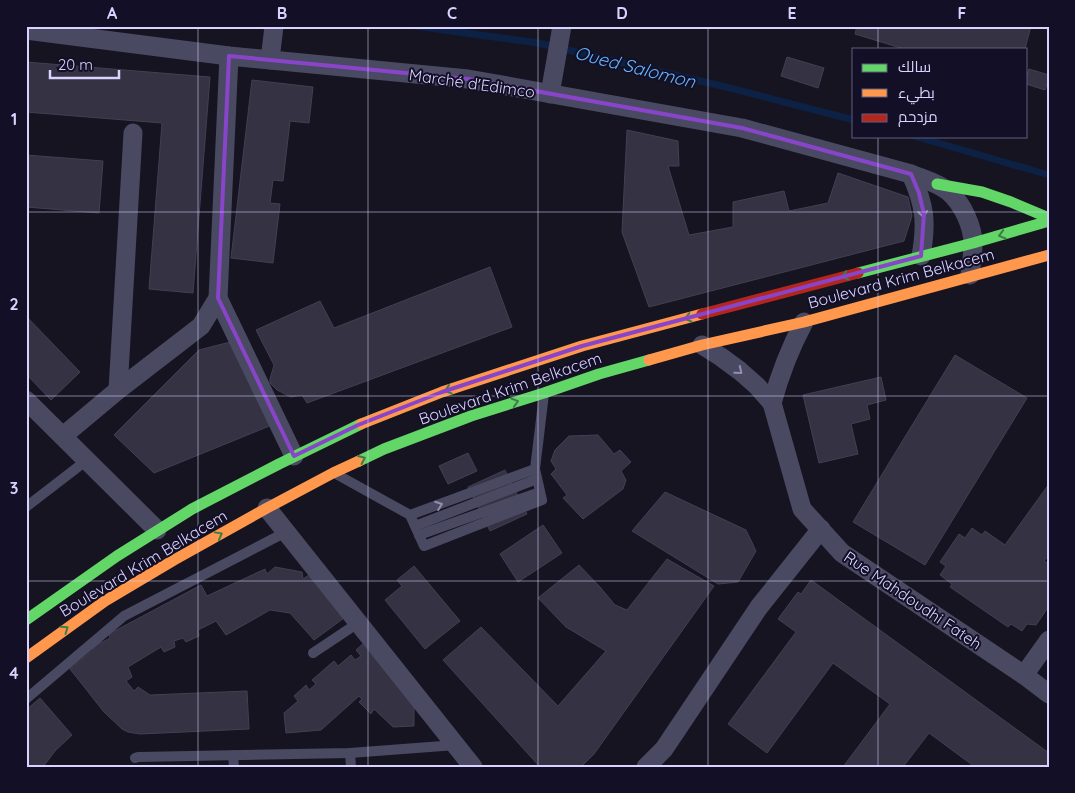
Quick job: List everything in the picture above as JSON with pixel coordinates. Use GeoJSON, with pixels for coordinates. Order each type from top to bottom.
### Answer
{"type":"FeatureCollection","features":[{"type":"Feature","properties":{"kind":"main road"},"geometry":{"type":"LineString","coordinates":[[937,184],[987,193],[1020,205],[1049,220]]}},
{"type":"Feature","properties":{"kind":"main road","name":"Boulevard Krim Belkacem"},"geometry":{"type":"LineString","coordinates":[[26,620],[117,556],[192,509],[358,424],[442,392],[582,346],[973,243],[1049,220]]}},
{"type":"Feature","properties":{"kind":"main road","name":"Boulevard Krim Belkacem"},"geometry":{"type":"LineString","coordinates":[[26,658],[105,602],[174,560],[333,473],[384,449],[471,416],[599,374],[702,345],[804,322],[970,275],[1049,255]]}},
{"type":"Feature","properties":{"kind":"street"},"geometry":{"type":"LineString","coordinates":[[270,60],[274,26]]}},
{"type":"Feature","properties":{"kind":"street"},"geometry":{"type":"LineString","coordinates":[[551,87],[562,26]]}},
{"type":"Feature","properties":{"kind":"street","name":"Marché d'Edimco"},"geometry":{"type":"LineString","coordinates":[[26,30],[229,56],[551,87],[742,128],[911,174],[937,184],[950,192],[967,217],[971,232],[973,243],[970,275]]}},
{"type":"Feature","properties":{"kind":"street"},"geometry":{"type":"LineString","coordinates":[[229,56],[218,298],[294,456]]}},
{"type":"Feature","properties":{"kind":"street"},"geometry":{"type":"LineString","coordinates":[[118,390],[133,133]]}},
{"type":"Feature","properties":{"kind":"street"},"geometry":{"type":"LineString","coordinates":[[911,174],[919,193],[924,214],[925,235],[921,256]]}},
{"type":"Feature","properties":{"kind":"street"},"geometry":{"type":"LineString","coordinates":[[63,436],[118,390],[201,326],[218,298]]}},
{"type":"Feature","properties":{"kind":"street"},"geometry":{"type":"LineString","coordinates":[[772,403],[785,362],[804,322]]}},
{"type":"Feature","properties":{"kind":"street","name":"Rue Mahdoudhi Fateh"},"geometry":{"type":"LineString","coordinates":[[702,345],[740,371],[772,403],[802,509],[842,553],[1024,675],[1049,694]]}},
{"type":"Feature","properties":{"kind":"street"},"geometry":{"type":"LineString","coordinates":[[26,400],[157,530]]}},
{"type":"Feature","properties":{"kind":"street"},"geometry":{"type":"LineString","coordinates":[[267,508],[473,767]]}},
{"type":"Feature","properties":{"kind":"street"},"geometry":{"type":"LineString","coordinates":[[646,767],[664,749],[760,607],[821,530]]}},
{"type":"Feature","properties":{"kind":"street"},"geometry":{"type":"LineString","coordinates":[[1024,675],[1049,640]]}},
{"type":"Feature","properties":{"kind":"lane"},"geometry":{"type":"LineString","coordinates":[[417,530],[540,492],[536,474],[544,393]]}},
{"type":"Feature","properties":{"kind":"lane"},"geometry":{"type":"LineString","coordinates":[[26,507],[87,460]]}},
{"type":"Feature","properties":{"kind":"lane"},"geometry":{"type":"LineString","coordinates":[[333,473],[410,516],[417,530]]}},
{"type":"Feature","properties":{"kind":"lane"},"geometry":{"type":"LineString","coordinates":[[410,516],[536,474]]}},
{"type":"Feature","properties":{"kind":"lane"},"geometry":{"type":"LineString","coordinates":[[417,530],[536,474]]}},
{"type":"Feature","properties":{"kind":"lane"},"geometry":{"type":"LineString","coordinates":[[26,700],[124,616],[286,532]]}},
{"type":"Feature","properties":{"kind":"lane"},"geometry":{"type":"LineString","coordinates":[[313,653],[358,623]]}},
{"type":"Feature","properties":{"kind":"lane"},"geometry":{"type":"LineString","coordinates":[[136,758],[350,753],[456,746]]}},
{"type":"Feature","properties":{"kind":"lane"},"geometry":{"type":"LineString","coordinates":[[350,753],[351,767]]}},
{"type":"Feature","properties":{"kind":"lane"},"geometry":{"type":"LineString","coordinates":[[234,755],[234,767]]}},
{"type":"Feature","properties":{"kind":"highlighted area"},"geometry":{"type":"Polygon","coordinates":[[[229,56],[468,79],[742,128],[911,174],[919,193],[924,214],[921,256],[582,346],[442,392],[358,425],[294,456],[218,298],[229,56]]]}},
{"type":"Feature","properties":{"kind":"building"},"geometry":{"type":"Polygon","coordinates":[[[857,26],[1031,26],[1025,48],[901,48],[855,34],[857,26]]]}},
{"type":"Feature","properties":{"kind":"building"},"geometry":{"type":"Polygon","coordinates":[[[787,57],[824,68],[818,88],[781,76],[787,57]]]}},
{"type":"Feature","properties":{"kind":"building"},"geometry":{"type":"Polygon","coordinates":[[[26,62],[210,77],[193,293],[149,289],[162,123],[26,112],[26,62]]]}},
{"type":"Feature","properties":{"kind":"building"},"geometry":{"type":"Polygon","coordinates":[[[1029,69],[1049,75],[1045,90],[1028,85],[1029,69]]]}},
{"type":"Feature","properties":{"kind":"building"},"geometry":{"type":"Polygon","coordinates":[[[252,80],[313,87],[309,123],[290,121],[283,181],[273,180],[270,203],[280,204],[273,263],[231,258],[252,80]]]}},
{"type":"Feature","properties":{"kind":"building"},"geometry":{"type":"Polygon","coordinates":[[[627,130],[678,141],[679,166],[668,166],[689,235],[733,227],[733,202],[784,191],[789,211],[828,203],[838,173],[908,197],[912,216],[904,241],[649,307],[622,232],[627,130]]]}},
{"type":"Feature","properties":{"kind":"building"},"geometry":{"type":"Polygon","coordinates":[[[26,155],[103,161],[99,213],[26,207],[26,155]]]}},
{"type":"Feature","properties":{"kind":"building"},"geometry":{"type":"Polygon","coordinates":[[[490,267],[512,327],[307,403],[302,395],[291,397],[277,390],[270,383],[274,365],[256,330],[320,301],[334,328],[490,267]]]}},
{"type":"Feature","properties":{"kind":"building"},"geometry":{"type":"Polygon","coordinates":[[[26,316],[80,372],[51,400],[26,374],[26,316]]]}},
{"type":"Feature","properties":{"kind":"building"},"geometry":{"type":"Polygon","coordinates":[[[234,341],[272,425],[154,473],[114,435],[199,350],[234,341]]]}},
{"type":"Feature","properties":{"kind":"building"},"geometry":{"type":"Polygon","coordinates":[[[955,355],[1027,398],[925,565],[853,522],[955,355]]]}},
{"type":"Feature","properties":{"kind":"building"},"geometry":{"type":"Polygon","coordinates":[[[881,377],[886,400],[867,405],[870,419],[851,424],[858,454],[819,463],[803,395],[881,377]]]}},
{"type":"Feature","properties":{"kind":"building"},"geometry":{"type":"Polygon","coordinates":[[[598,435],[614,454],[620,450],[631,462],[621,471],[626,480],[623,489],[583,519],[563,498],[567,495],[551,474],[556,469],[551,461],[555,450],[569,436],[598,435]]]}},
{"type":"Feature","properties":{"kind":"building"},"geometry":{"type":"Polygon","coordinates":[[[468,453],[477,471],[448,484],[439,466],[468,453]]]}},
{"type":"Feature","properties":{"kind":"building"},"geometry":{"type":"Polygon","coordinates":[[[505,470],[527,514],[490,531],[468,487],[505,470]]]}},
{"type":"Feature","properties":{"kind":"building"},"geometry":{"type":"Polygon","coordinates":[[[1049,484],[1049,555],[1044,561],[1049,564],[1049,606],[1036,625],[1027,624],[1022,631],[1011,624],[1008,627],[950,587],[952,584],[940,575],[946,566],[940,562],[959,534],[965,538],[972,528],[982,535],[985,531],[1005,545],[1049,484]]]}},
{"type":"Feature","properties":{"kind":"building"},"geometry":{"type":"Polygon","coordinates":[[[665,492],[746,530],[756,551],[738,582],[718,584],[632,531],[665,492]]]}},
{"type":"Feature","properties":{"kind":"building"},"geometry":{"type":"Polygon","coordinates":[[[543,525],[562,553],[518,582],[500,554],[543,525]]]}},
{"type":"Feature","properties":{"kind":"building"},"geometry":{"type":"Polygon","coordinates":[[[667,559],[714,586],[594,754],[581,767],[540,767],[443,660],[481,627],[558,706],[606,651],[566,627],[538,598],[579,565],[615,605],[627,610],[667,559]]]}},
{"type":"Feature","properties":{"kind":"building"},"geometry":{"type":"Polygon","coordinates":[[[414,566],[460,621],[425,649],[385,600],[402,586],[397,580],[414,566]]]}},
{"type":"Feature","properties":{"kind":"building"},"geometry":{"type":"Polygon","coordinates":[[[275,567],[302,572],[303,579],[309,575],[344,618],[314,640],[290,613],[270,610],[226,635],[216,621],[198,630],[199,636],[186,642],[183,638],[174,641],[175,647],[164,652],[161,647],[128,667],[132,677],[126,681],[134,691],[138,687],[150,695],[247,691],[249,729],[140,734],[128,732],[122,729],[104,712],[70,669],[94,649],[93,647],[110,638],[109,634],[201,585],[207,596],[265,569],[267,574],[275,567]]]}},
{"type":"Feature","properties":{"kind":"building"},"geometry":{"type":"Polygon","coordinates":[[[811,580],[1049,753],[1049,767],[975,767],[929,733],[903,767],[843,767],[890,704],[833,663],[767,753],[728,724],[796,632],[778,619],[798,592],[801,594],[811,580]]]}},
{"type":"Feature","properties":{"kind":"building"},"geometry":{"type":"Polygon","coordinates":[[[367,640],[414,703],[414,726],[393,727],[374,709],[371,714],[359,702],[362,699],[359,696],[321,730],[286,733],[284,713],[298,701],[294,696],[306,685],[309,690],[316,684],[312,680],[334,661],[338,666],[351,655],[355,660],[361,656],[356,650],[367,640]]]}},
{"type":"Feature","properties":{"kind":"building"},"geometry":{"type":"Polygon","coordinates":[[[40,698],[72,735],[55,751],[43,767],[26,767],[26,710],[40,698]]]}},
{"type":"Feature","properties":{"kind":"waterway","name":"Oued Salomon"},"geometry":{"type":"LineString","coordinates":[[415,26],[538,43],[726,87],[852,119]]}},
{"type":"Feature","properties":{"kind":"waterway","name":"Oued Salomon"},"geometry":{"type":"LineString","coordinates":[[921,138],[1049,175]]}},
{"type":"Feature","properties":{"kind":"traffic: fast"},"geometry":{"type":"LineString","coordinates":[[937,184],[982,192],[1049,218]]}},
{"type":"Feature","properties":{"kind":"traffic: fast"},"geometry":{"type":"LineString","coordinates":[[858,273],[1049,221]]}},
{"type":"Feature","properties":{"kind":"traffic: fast"},"geometry":{"type":"LineString","coordinates":[[359,461],[384,449],[471,416],[599,374],[649,360]]}},
{"type":"Feature","properties":{"kind":"traffic: fast"},"geometry":{"type":"LineString","coordinates":[[26,620],[117,556],[192,509],[361,424]]}},
{"type":"Feature","properties":{"kind":"traffic: slow"},"geometry":{"type":"LineString","coordinates":[[649,360],[702,345],[804,322],[1049,255]]}},
{"type":"Feature","properties":{"kind":"traffic: slow"},"geometry":{"type":"LineString","coordinates":[[361,424],[442,392],[582,346],[702,314]]}},
{"type":"Feature","properties":{"kind":"traffic: slow"},"geometry":{"type":"LineString","coordinates":[[26,658],[105,601],[174,560],[267,508],[359,461]]}},
{"type":"Feature","properties":{"kind":"traffic: jam"},"geometry":{"type":"LineString","coordinates":[[702,314],[858,273]]}}]}
